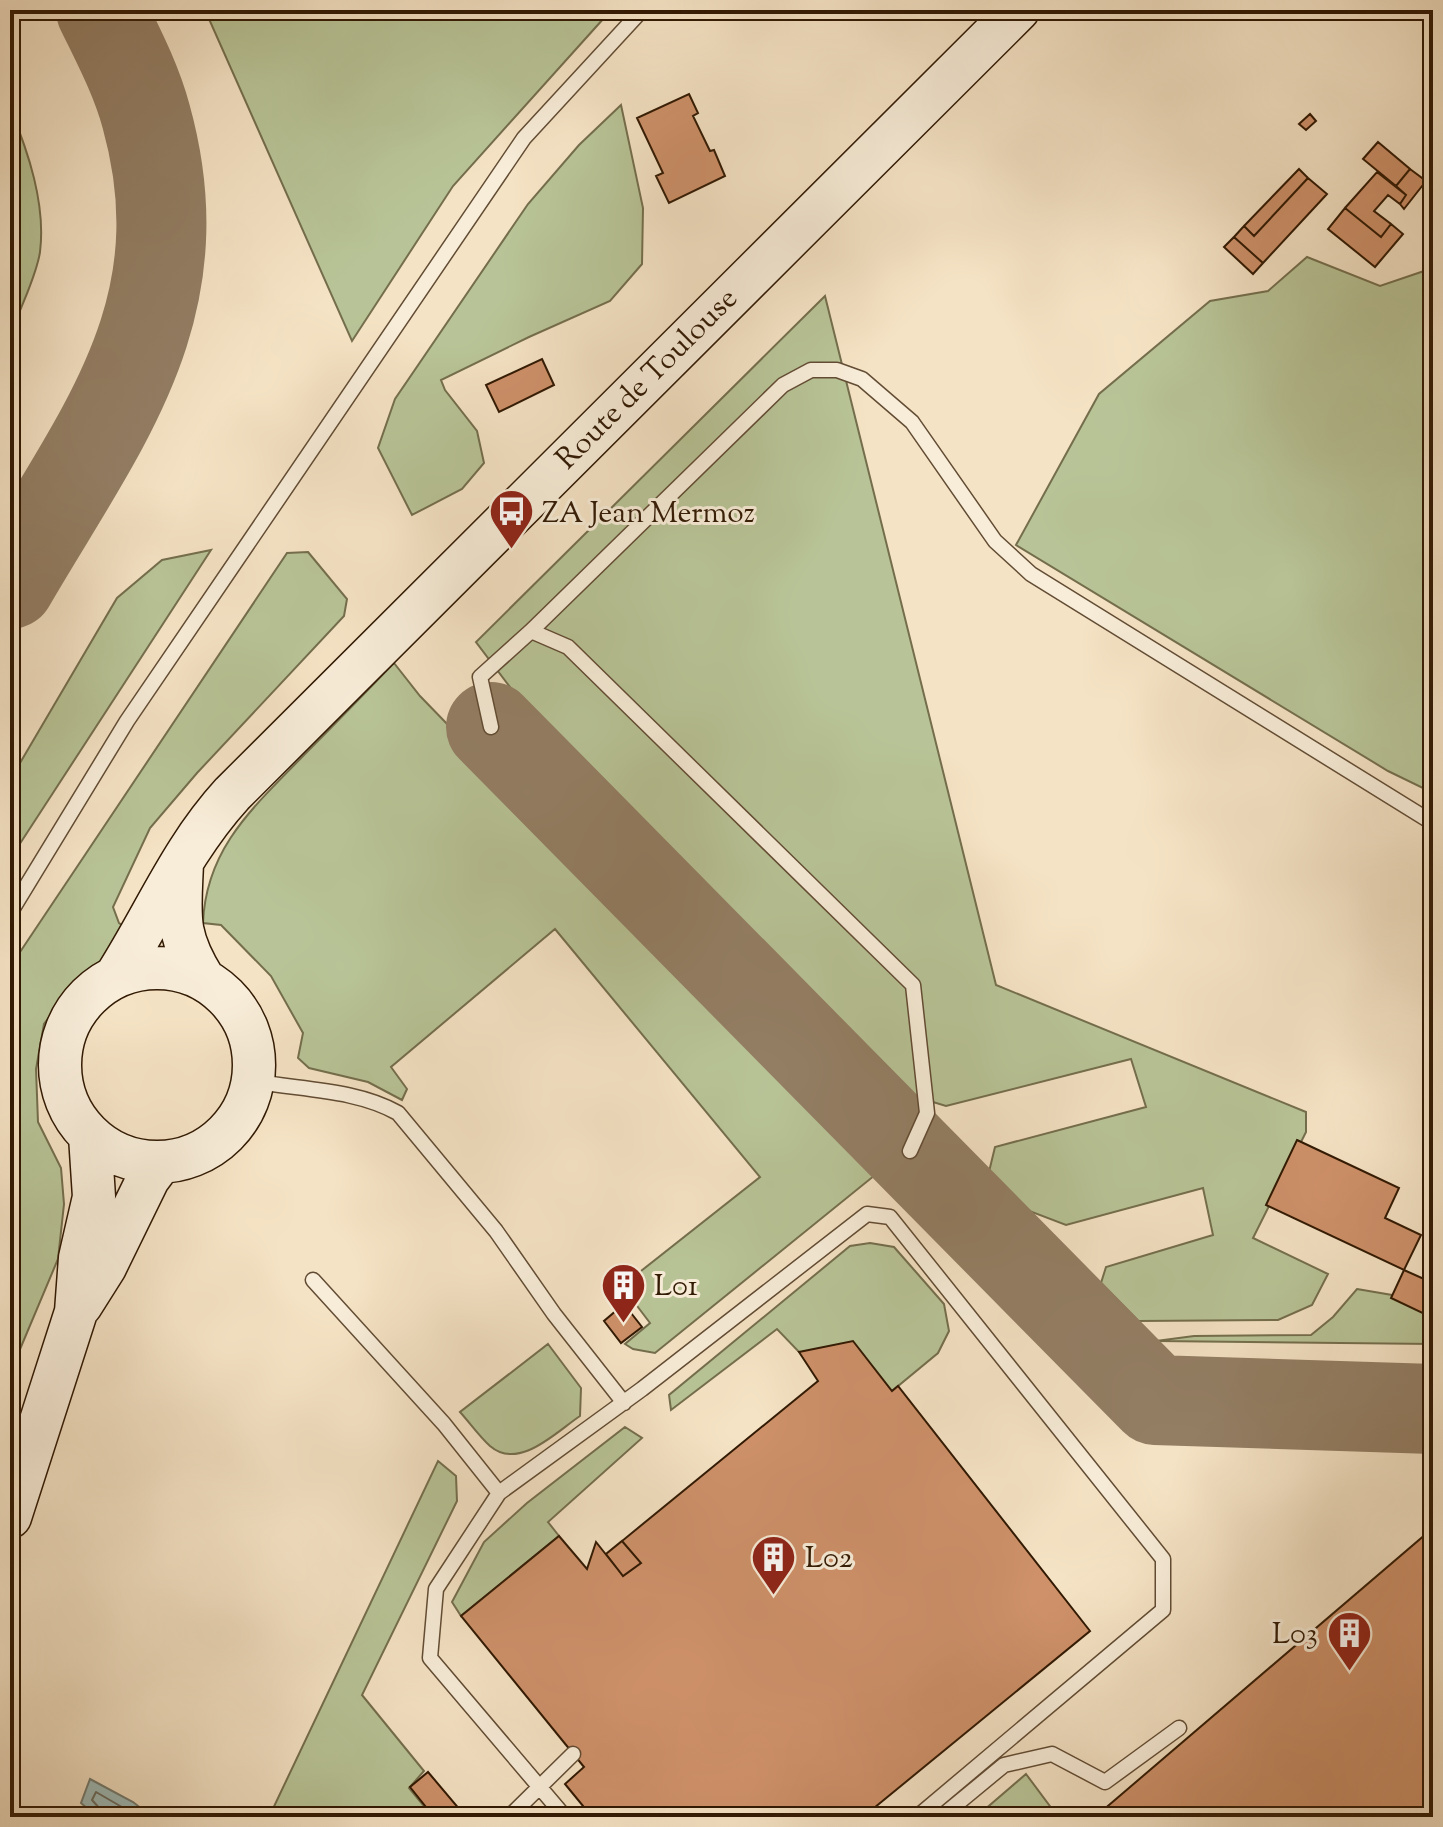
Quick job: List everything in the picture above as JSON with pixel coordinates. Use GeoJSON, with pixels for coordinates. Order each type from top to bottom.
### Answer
{"type":"FeatureCollection","features":[{"type":"Feature","properties":{"kind":"main road","name":"Route de Toulouse"},"geometry":{"type":"LineString","coordinates":[[116,976],[183,857],[210,818],[232,794],[1018,10]]}},
{"type":"Feature","properties":{"kind":"main road"},"geometry":{"type":"LineString","coordinates":[[183,857],[181,930],[188,954],[204,980]]}},
{"type":"Feature","properties":{"kind":"main road"},"geometry":{"type":"LineString","coordinates":[[161,967],[184,971],[204,980],[228,998],[244,1022],[253,1051],[253,1081],[245,1107],[230,1129],[210,1146],[186,1158],[160,1163],[134,1160],[110,1151],[90,1136],[73,1115],[62,1090],[59,1062],[64,1035],[76,1011],[94,991],[116,976],[138,969],[161,967]]}},
{"type":"Feature","properties":{"kind":"main road"},"geometry":{"type":"LineString","coordinates":[[10,1517],[76,1312],[80,1258],[94,1197],[90,1136]]}},
{"type":"Feature","properties":{"kind":"main road"},"geometry":{"type":"LineString","coordinates":[[76,1312],[105,1267],[148,1179],[160,1163]]}},
{"type":"Feature","properties":{"kind":"lane"},"geometry":{"type":"LineString","coordinates":[[10,913],[127,721],[524,138],[642,10]]}},
{"type":"Feature","properties":{"kind":"lane"},"geometry":{"type":"LineString","coordinates":[[491,727],[480,677],[783,385],[811,370],[837,370],[862,379],[912,422],[995,541],[1031,574],[1433,823]]}},
{"type":"Feature","properties":{"kind":"lane"},"geometry":{"type":"LineString","coordinates":[[531,631],[568,647],[913,985],[927,1113],[910,1151]]}},
{"type":"Feature","properties":{"kind":"lane"},"geometry":{"type":"LineString","coordinates":[[253,1081],[344,1095],[382,1104],[398,1113],[496,1231],[624,1403]]}},
{"type":"Feature","properties":{"kind":"lane"},"geometry":{"type":"LineString","coordinates":[[565,1817],[430,1658],[436,1589],[499,1493],[624,1403],[867,1214],[890,1217],[1163,1559],[1163,1610],[917,1817]]}},
{"type":"Feature","properties":{"kind":"lane"},"geometry":{"type":"LineString","coordinates":[[313,1280],[444,1424],[499,1493]]}},
{"type":"Feature","properties":{"kind":"lane"},"geometry":{"type":"LineString","coordinates":[[941,1817],[1004,1765],[1052,1754],[1105,1782],[1179,1728]]}},
{"type":"Feature","properties":{"kind":"lane"},"geometry":{"type":"LineString","coordinates":[[509,1817],[573,1754]]}},
{"type":"Feature","properties":{"kind":"green space"},"geometry":{"type":"Polygon","coordinates":[[[205,10],[604,10],[604,18],[453,186],[352,341],[205,10]]]}},
{"type":"Feature","properties":{"kind":"green space"},"geometry":{"type":"Polygon","coordinates":[[[621,105],[643,208],[642,264],[610,301],[441,380],[445,390],[477,431],[484,463],[462,489],[412,515],[378,448],[395,399],[528,204],[579,145],[621,105]]]}},
{"type":"Feature","properties":{"kind":"green space"},"geometry":{"type":"Polygon","coordinates":[[[10,108],[34,178],[41,234],[35,270],[10,333],[10,108]]]}},
{"type":"Feature","properties":{"kind":"green space"},"geometry":{"type":"Polygon","coordinates":[[[1307,257],[1380,286],[1433,268],[1433,793],[1388,771],[1016,545],[1099,394],[1210,301],[1268,291],[1307,257]]]}},
{"type":"Feature","properties":{"kind":"green space"},"geometry":{"type":"Polygon","coordinates":[[[825,296],[996,985],[1306,1112],[1306,1132],[1253,1238],[1328,1274],[1312,1305],[1278,1320],[1138,1321],[1101,1283],[1106,1267],[1213,1235],[1203,1188],[1066,1225],[1024,1209],[988,1176],[995,1147],[1146,1107],[1131,1059],[946,1106],[910,1095],[540,727],[476,642],[825,296]]]}},
{"type":"Feature","properties":{"kind":"green space"},"geometry":{"type":"Polygon","coordinates":[[[211,550],[10,859],[10,780],[117,598],[162,560],[211,550]]]}},
{"type":"Feature","properties":{"kind":"green space"},"geometry":{"type":"Polygon","coordinates":[[[308,552],[347,599],[344,616],[197,773],[150,828],[113,907],[119,923],[133,932],[119,950],[72,987],[44,1024],[36,1069],[38,1122],[61,1168],[64,1204],[58,1259],[10,1373],[10,967],[287,553],[308,552]]]}},
{"type":"Feature","properties":{"kind":"green space"},"geometry":{"type":"Polygon","coordinates":[[[394,663],[420,696],[880,1171],[655,1353],[633,1349],[625,1344],[650,1323],[622,1286],[760,1177],[555,929],[391,1067],[407,1089],[402,1100],[368,1082],[309,1068],[298,1058],[303,1033],[271,976],[221,925],[203,923],[213,872],[236,830],[268,792],[394,663]]]}},
{"type":"Feature","properties":{"kind":"green space"},"geometry":{"type":"Polygon","coordinates":[[[870,1243],[894,1247],[944,1304],[949,1331],[938,1353],[892,1391],[799,1352],[777,1329],[671,1410],[669,1395],[850,1246],[870,1243]]]}},
{"type":"Feature","properties":{"kind":"green space"},"geometry":{"type":"Polygon","coordinates":[[[1357,1289],[1398,1296],[1433,1312],[1433,1344],[1156,1341],[1194,1336],[1311,1335],[1333,1317],[1357,1289]]]}},
{"type":"Feature","properties":{"kind":"green space"},"geometry":{"type":"Polygon","coordinates":[[[548,1344],[581,1388],[580,1416],[525,1452],[501,1453],[486,1442],[460,1412],[548,1344]]]}},
{"type":"Feature","properties":{"kind":"green space"},"geometry":{"type":"Polygon","coordinates":[[[625,1427],[642,1438],[548,1522],[559,1536],[461,1616],[452,1602],[484,1542],[527,1503],[625,1427]]]}},
{"type":"Feature","properties":{"kind":"green space"},"geometry":{"type":"Polygon","coordinates":[[[438,1461],[456,1476],[457,1501],[362,1695],[424,1771],[409,1788],[433,1817],[269,1817],[438,1461]]]}},
{"type":"Feature","properties":{"kind":"green space"},"geometry":{"type":"Polygon","coordinates":[[[1026,1774],[1058,1817],[976,1817],[1026,1774]]]}},
{"type":"Feature","properties":{"kind":"water"},"geometry":{"type":"Polygon","coordinates":[[[90,1779],[133,1802],[152,1817],[97,1817],[81,1803],[90,1779]]]}},
{"type":"Feature","properties":{"kind":"building"},"geometry":{"type":"Polygon","coordinates":[[[689,94],[698,113],[693,116],[710,151],[714,150],[725,176],[669,203],[656,176],[663,173],[637,118],[689,94]]]}},
{"type":"Feature","properties":{"kind":"building"},"geometry":{"type":"Polygon","coordinates":[[[1310,114],[1316,121],[1306,130],[1299,124],[1310,114]]]}},
{"type":"Feature","properties":{"kind":"building"},"geometry":{"type":"Polygon","coordinates":[[[1378,142],[1410,169],[1396,186],[1363,159],[1378,142]]]}},
{"type":"Feature","properties":{"kind":"building"},"geometry":{"type":"Polygon","coordinates":[[[1299,169],[1308,178],[1254,236],[1244,226],[1299,169]]]}},
{"type":"Feature","properties":{"kind":"building"},"geometry":{"type":"Polygon","coordinates":[[[1410,169],[1426,181],[1404,209],[1400,204],[1406,195],[1396,186],[1410,169]]]}},
{"type":"Feature","properties":{"kind":"building"},"geometry":{"type":"Polygon","coordinates":[[[1377,172],[1406,195],[1400,204],[1388,195],[1374,211],[1391,224],[1381,237],[1345,208],[1377,172]]]}},
{"type":"Feature","properties":{"kind":"building"},"geometry":{"type":"Polygon","coordinates":[[[1308,178],[1327,194],[1263,263],[1234,237],[1244,226],[1254,236],[1308,178]]]}},
{"type":"Feature","properties":{"kind":"building"},"geometry":{"type":"Polygon","coordinates":[[[1345,208],[1381,237],[1391,224],[1403,234],[1375,267],[1328,229],[1345,208]]]}},
{"type":"Feature","properties":{"kind":"building"},"geometry":{"type":"Polygon","coordinates":[[[1234,237],[1263,263],[1253,274],[1224,247],[1234,237]]]}},
{"type":"Feature","properties":{"kind":"building"},"geometry":{"type":"Polygon","coordinates":[[[542,359],[554,385],[499,412],[486,385],[542,359]]]}},
{"type":"Feature","properties":{"kind":"building"},"geometry":{"type":"Polygon","coordinates":[[[1297,1140],[1399,1188],[1385,1218],[1421,1235],[1404,1270],[1266,1205],[1297,1140]]]}},
{"type":"Feature","properties":{"kind":"building"},"geometry":{"type":"Polygon","coordinates":[[[1404,1270],[1433,1283],[1433,1318],[1391,1298],[1404,1270]]]}},
{"type":"Feature","properties":{"kind":"building","name":"L01"},"geometry":{"type":"Polygon","coordinates":[[[624,1304],[642,1327],[621,1343],[604,1321],[624,1304]]]}},
{"type":"Feature","properties":{"kind":"building","name":"L02"},"geometry":{"type":"Polygon","coordinates":[[[853,1341],[892,1391],[898,1386],[1090,1631],[863,1817],[592,1817],[565,1784],[584,1767],[461,1616],[559,1536],[587,1569],[596,1542],[623,1576],[641,1563],[622,1541],[818,1381],[799,1352],[853,1341]]]}},
{"type":"Feature","properties":{"kind":"building","name":"L03"},"geometry":{"type":"Polygon","coordinates":[[[1433,1528],[1433,1817],[1095,1817],[1433,1528]]]}},
{"type":"Feature","properties":{"kind":"building"},"geometry":{"type":"Polygon","coordinates":[[[622,1541],[641,1563],[623,1576],[606,1554],[622,1541]]]}},
{"type":"Feature","properties":{"kind":"building"},"geometry":{"type":"Polygon","coordinates":[[[428,1772],[466,1817],[434,1817],[410,1787],[428,1772]]]}},
{"type":"Feature","properties":{"kind":"taxiway"},"geometry":{"type":"LineString","coordinates":[[10,584],[108,418],[133,364],[151,308],[160,249],[159,185],[142,102],[101,10]]}},
{"type":"Feature","properties":{"kind":"taxiway"},"geometry":{"type":"LineString","coordinates":[[491,727],[1155,1400],[1433,1409]]}},
{"type":"Feature","properties":{"kind":"place","name":"ZA Jean Mermoz"},"geometry":{"type":"Point","coordinates":[511,551]}},
{"type":"Feature","properties":{"kind":"place","name":"L01"},"geometry":{"type":"Point","coordinates":[623,1324]}},
{"type":"Feature","properties":{"kind":"place","name":"L02"},"geometry":{"type":"Point","coordinates":[774,1596]}},
{"type":"Feature","properties":{"kind":"place","name":"L03"},"geometry":{"type":"Point","coordinates":[1349,1672]}}]}
